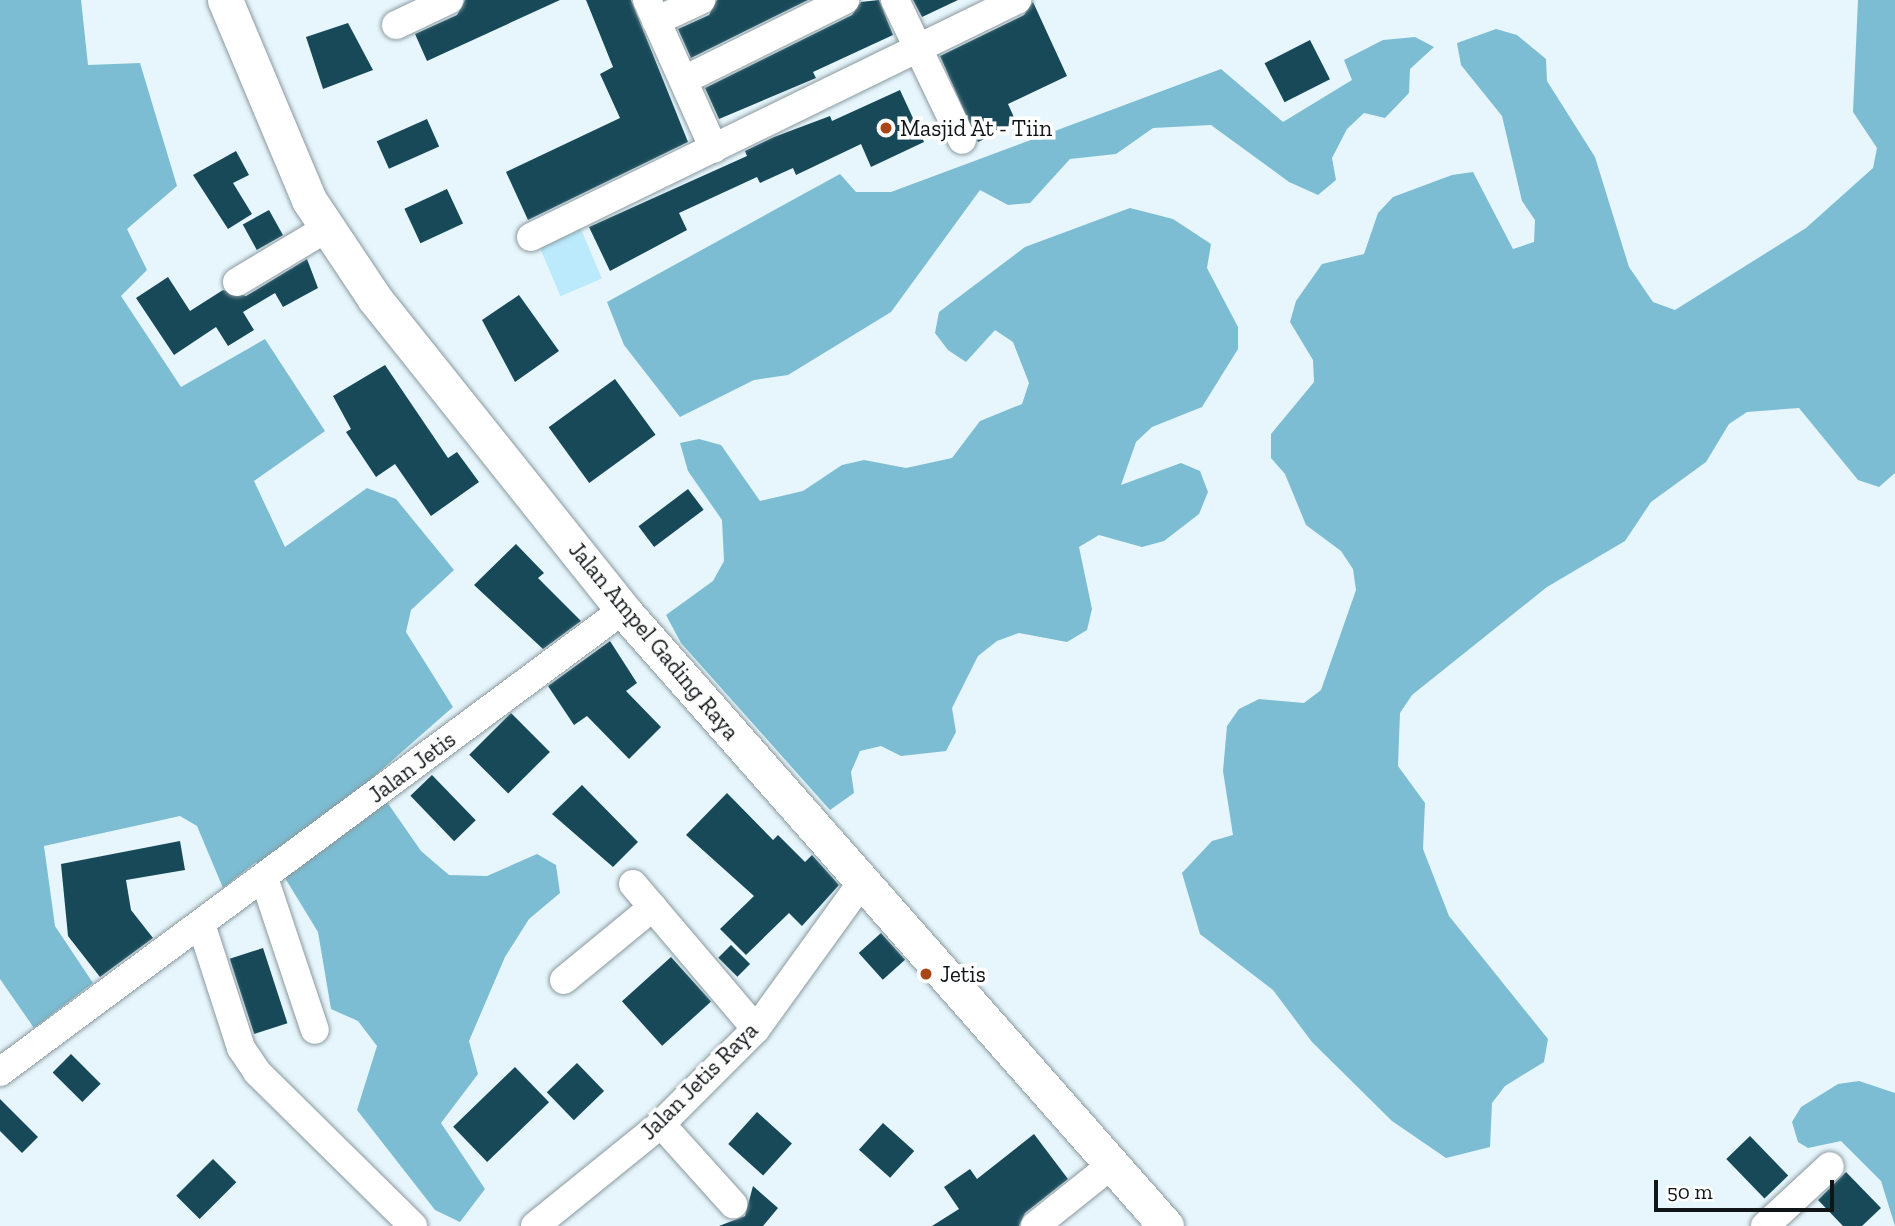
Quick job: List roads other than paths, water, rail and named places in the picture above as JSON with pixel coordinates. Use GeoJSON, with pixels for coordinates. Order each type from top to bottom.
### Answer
{"type":"FeatureCollection","features":[{"type":"Feature","properties":{"kind":"main road","name":"Jalan Ampel Gading Raya"},"geometry":{"type":"LineString","coordinates":[[226,0],[255,81],[327,228],[375,299],[624,610],[1114,1163],[1166,1226]]}},
{"type":"Feature","properties":{"kind":"street"},"geometry":{"type":"LineString","coordinates":[[396,25],[449,0]]}},
{"type":"Feature","properties":{"kind":"street"},"geometry":{"type":"LineString","coordinates":[[701,0],[652,11],[714,149]]}},
{"type":"Feature","properties":{"kind":"street"},"geometry":{"type":"LineString","coordinates":[[684,80],[845,0]]}},
{"type":"Feature","properties":{"kind":"street"},"geometry":{"type":"LineString","coordinates":[[895,0],[962,140]]}},
{"type":"Feature","properties":{"kind":"street"},"geometry":{"type":"LineString","coordinates":[[531,237],[921,50],[1017,0]]}},
{"type":"Feature","properties":{"kind":"street"},"geometry":{"type":"LineString","coordinates":[[237,282],[327,228]]}},
{"type":"Feature","properties":{"kind":"street","name":"Jalan Jetis"},"geometry":{"type":"LineString","coordinates":[[0,1072],[624,610]]}},
{"type":"Feature","properties":{"kind":"street"},"geometry":{"type":"LineString","coordinates":[[264,878],[315,1030]]}},
{"type":"Feature","properties":{"kind":"street","name":"Jalan Jetis Raya"},"geometry":{"type":"LineString","coordinates":[[535,1226],[661,1124],[756,1029],[864,879]]}},
{"type":"Feature","properties":{"kind":"street"},"geometry":{"type":"LineString","coordinates":[[633,884],[756,1029]]}},
{"type":"Feature","properties":{"kind":"street"},"geometry":{"type":"LineString","coordinates":[[564,980],[653,907]]}},
{"type":"Feature","properties":{"kind":"street"},"geometry":{"type":"LineString","coordinates":[[201,924],[241,1048],[257,1072],[413,1226]]}},
{"type":"Feature","properties":{"kind":"street"},"geometry":{"type":"LineString","coordinates":[[661,1124],[733,1204]]}},
{"type":"Feature","properties":{"kind":"street"},"geometry":{"type":"LineString","coordinates":[[1035,1226],[1114,1163]]}},
{"type":"Feature","properties":{"kind":"street"},"geometry":{"type":"LineString","coordinates":[[1765,1226],[1830,1166]]}},
{"type":"Feature","properties":{"kind":"place","name":"Masjid At - Tiin"},"geometry":{"type":"Point","coordinates":[886,128]}},
{"type":"Feature","properties":{"kind":"place","name":"Jetis"},"geometry":{"type":"Point","coordinates":[926,974]}}]}
